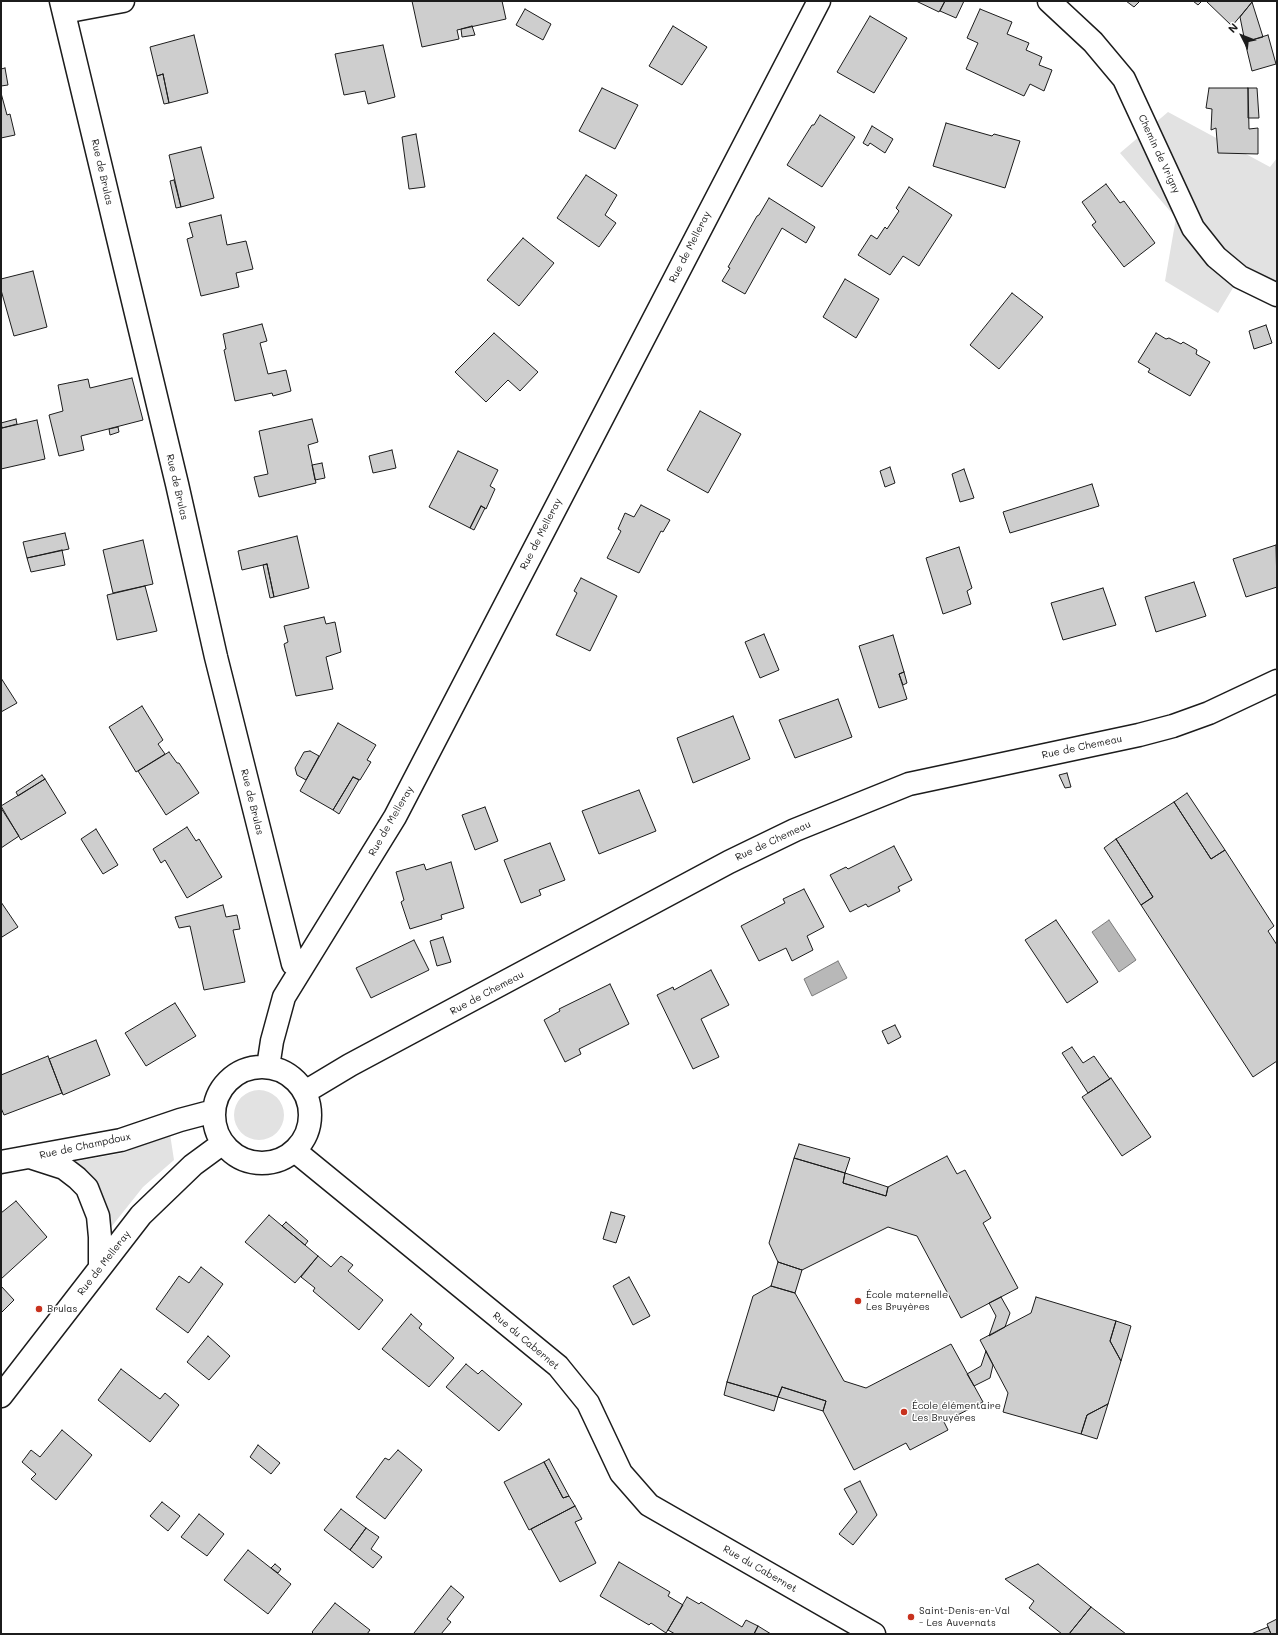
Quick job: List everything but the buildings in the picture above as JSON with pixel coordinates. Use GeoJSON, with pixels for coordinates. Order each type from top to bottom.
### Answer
{"type":"FeatureCollection","features":[{"type":"Feature","properties":{"kind":"street"},"geometry":{"type":"LineString","coordinates":[[62,6],[122,1]]}},
{"type":"Feature","properties":{"kind":"street","name":"Rue de Melleray"},"geometry":{"type":"LineString","coordinates":[[268,1067],[272,1041],[284,996],[395,818],[819,1]]}},
{"type":"Feature","properties":{"kind":"street","name":"Chemin de Vrigny"},"geometry":{"type":"LineString","coordinates":[[1049,1],[1093,42],[1124,79],[1193,228],[1216,257],[1240,277],[1277,295]]}},
{"type":"Feature","properties":{"kind":"street","name":"Rue de Brulas"},"geometry":{"type":"LineString","coordinates":[[62,6],[175,476],[220,673],[293,964],[301,969]]}},
{"type":"Feature","properties":{"kind":"street","name":"Rue de Chemeau"},"geometry":{"type":"LineString","coordinates":[[305,1092],[350,1065],[729,862],[795,830],[910,784],[1139,735],[1173,726],[1209,713],[1277,681]]}},
{"type":"Feature","properties":{"kind":"street"},"geometry":{"type":"LineString","coordinates":[[253,1067],[268,1067],[282,1071],[294,1078],[305,1092],[309,1104],[308,1130],[302,1142],[295,1151],[280,1160],[264,1163],[249,1162],[234,1155],[223,1143],[216,1128],[214,1111],[217,1096],[226,1083],[238,1073],[253,1067]]}},
{"type":"Feature","properties":{"kind":"street","name":"Rue de Champdoux"},"geometry":{"type":"LineString","coordinates":[[1,1162],[121,1140],[180,1120],[214,1111]]}},
{"type":"Feature","properties":{"kind":"street","name":"Rue de Melleray"},"geometry":{"type":"LineString","coordinates":[[1,1396],[142,1214],[193,1165],[223,1143]]}},
{"type":"Feature","properties":{"kind":"street","name":"Rue du Cabernet"},"geometry":{"type":"LineString","coordinates":[[295,1151],[558,1366],[588,1403],[621,1473],[649,1505],[874,1634]]}},
{"type":"Feature","properties":{"kind":"street"},"geometry":{"type":"LineString","coordinates":[[30,1157],[64,1168],[87,1188],[98,1216],[100,1267]]}},
{"type":"Feature","properties":{"kind":"shaded area"},"geometry":{"type":"Polygon","coordinates":[[[1168,112],[1270,167],[1277,158],[1277,283],[1246,266],[1218,313],[1165,281],[1176,218],[1120,153],[1168,112]]]}},
{"type":"Feature","properties":{"kind":"shaded area"},"geometry":{"type":"Polygon","coordinates":[[[1109,920],[1136,960],[1119,972],[1092,932],[1109,920]]]}},
{"type":"Feature","properties":{"kind":"shaded area"},"geometry":{"type":"Polygon","coordinates":[[[838,961],[847,978],[812,996],[804,979],[838,961]]]}},
{"type":"Feature","properties":{"kind":"shaded area"},"geometry":{"type":"Polygon","coordinates":[[[259,1090],[268,1092],[279,1101],[284,1115],[282,1124],[273,1135],[259,1140],[250,1138],[239,1129],[234,1115],[236,1106],[245,1095],[259,1090]]]}},
{"type":"Feature","properties":{"kind":"shaded area"},"geometry":{"type":"Polygon","coordinates":[[[170,1134],[174,1160],[143,1187],[112,1226],[108,1224],[72,1162],[123,1153],[170,1134]]]}},
{"type":"Feature","properties":{"kind":"place","name":"École maternelle Les Bruyères"},"geometry":{"type":"Point","coordinates":[858,1301]}},
{"type":"Feature","properties":{"kind":"place","name":"Brulas"},"geometry":{"type":"Point","coordinates":[39,1309]}},
{"type":"Feature","properties":{"kind":"place","name":"École élémentaire Les Bruyères"},"geometry":{"type":"Point","coordinates":[904,1412]}},
{"type":"Feature","properties":{"kind":"place","name":"Saint-Denis-en-Val - Les Auvernats"},"geometry":{"type":"Point","coordinates":[911,1617]}}]}
